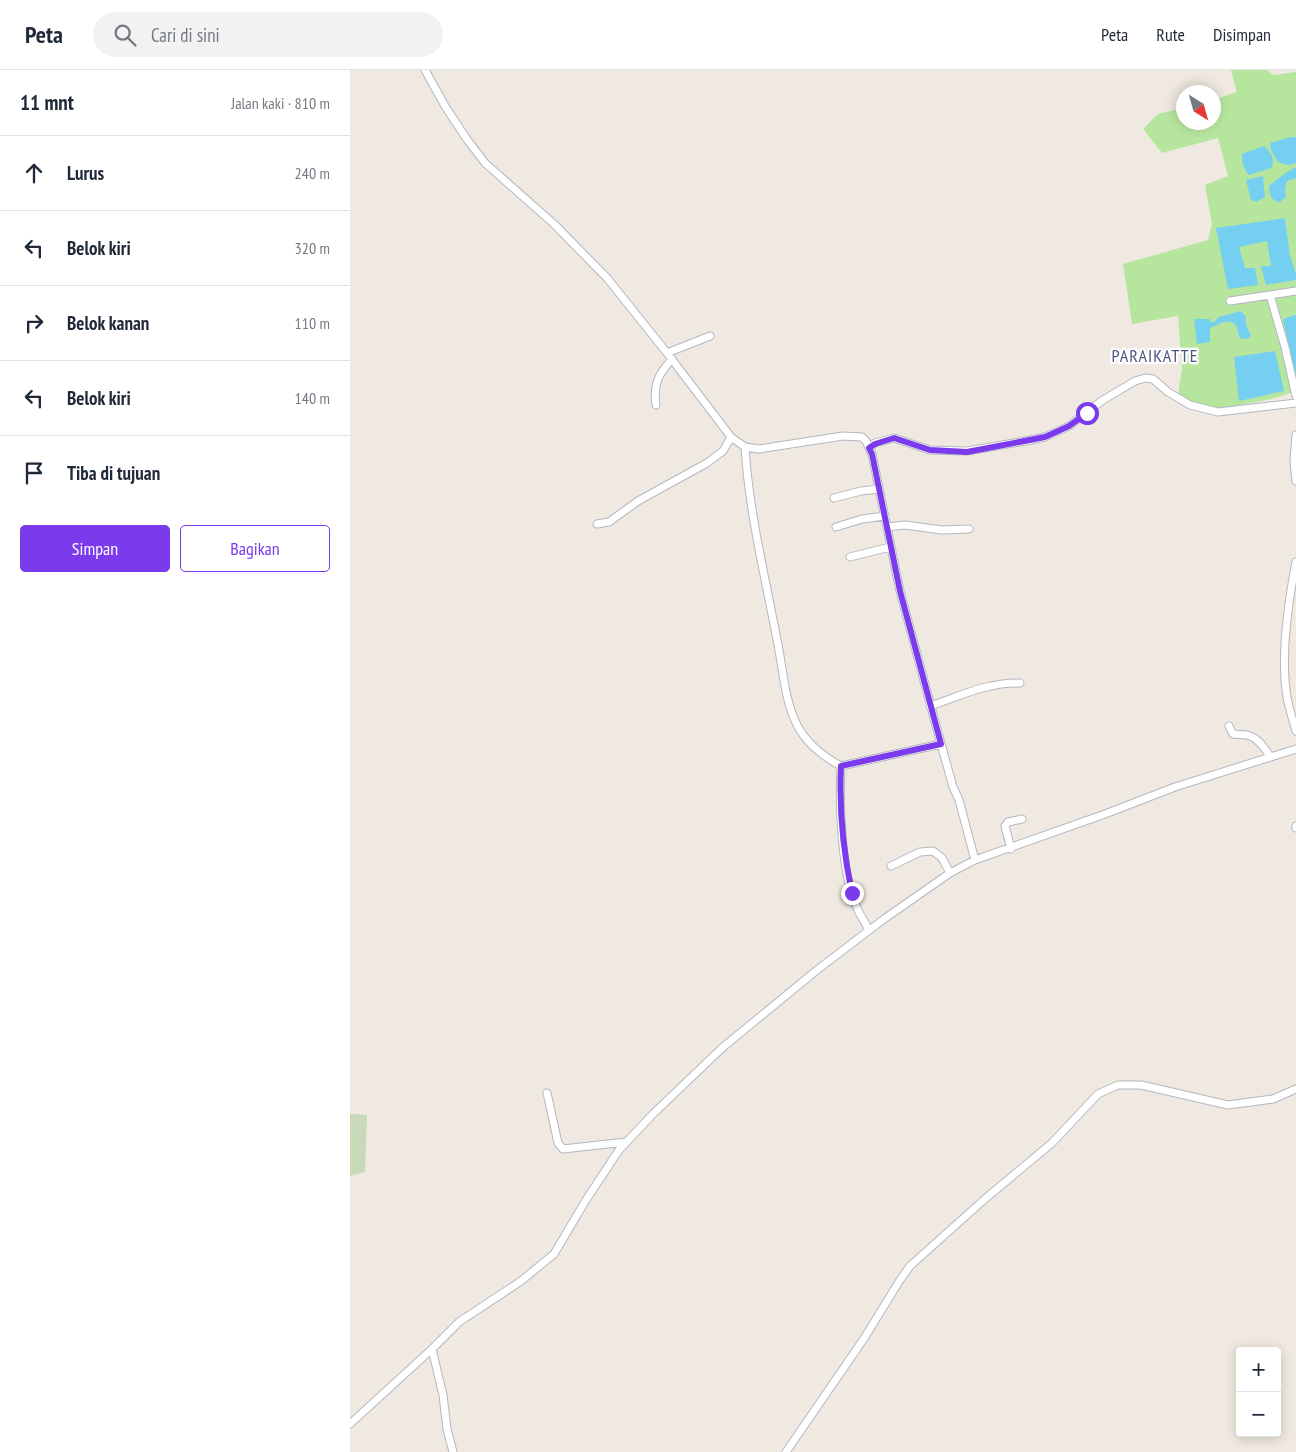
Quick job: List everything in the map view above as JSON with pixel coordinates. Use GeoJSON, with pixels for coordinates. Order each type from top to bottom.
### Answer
{"type":"FeatureCollection","features":[{"type":"Feature","properties":{"kind":"street"},"geometry":{"type":"LineString","coordinates":[[425,70],[455,122],[485,163],[554,224],[607,278],[731,437],[745,447],[759,449],[855,436],[862,437],[869,448],[890,546],[930,706],[953,787],[959,800],[974,860]]}},
{"type":"Feature","properties":{"kind":"street"},"geometry":{"type":"LineString","coordinates":[[1230,301],[1296,291]]}},
{"type":"Feature","properties":{"kind":"street"},"geometry":{"type":"LineString","coordinates":[[1270,295],[1285,347],[1296,396]]}},
{"type":"Feature","properties":{"kind":"street"},"geometry":{"type":"LineString","coordinates":[[656,405],[655,386],[669,356],[710,336]]}},
{"type":"Feature","properties":{"kind":"street"},"geometry":{"type":"LineString","coordinates":[[869,448],[894,438],[930,450],[967,452],[1045,437],[1069,426],[1104,400],[1135,381],[1145,378],[1153,379],[1168,392],[1190,405],[1218,412],[1296,403]]}},
{"type":"Feature","properties":{"kind":"street"},"geometry":{"type":"LineString","coordinates":[[1296,435],[1294,461],[1296,481]]}},
{"type":"Feature","properties":{"kind":"street"},"geometry":{"type":"LineString","coordinates":[[597,524],[609,522],[638,501],[707,463],[723,451],[731,437]]}},
{"type":"Feature","properties":{"kind":"street"},"geometry":{"type":"LineString","coordinates":[[745,447],[752,511],[790,705],[796,724],[812,747],[841,766],[941,744]]}},
{"type":"Feature","properties":{"kind":"street"},"geometry":{"type":"LineString","coordinates":[[834,498],[861,491],[879,489]]}},
{"type":"Feature","properties":{"kind":"street"},"geometry":{"type":"LineString","coordinates":[[836,527],[862,519],[885,516]]}},
{"type":"Feature","properties":{"kind":"street"},"geometry":{"type":"LineString","coordinates":[[887,527],[905,525],[942,530],[969,529]]}},
{"type":"Feature","properties":{"kind":"street"},"geometry":{"type":"LineString","coordinates":[[850,557],[890,546]]}},
{"type":"Feature","properties":{"kind":"street"},"geometry":{"type":"LineString","coordinates":[[1296,562],[1285,640],[1285,677],[1287,697],[1296,731]]}},
{"type":"Feature","properties":{"kind":"street"},"geometry":{"type":"LineString","coordinates":[[930,706],[980,688],[1020,683]]}},
{"type":"Feature","properties":{"kind":"street"},"geometry":{"type":"LineString","coordinates":[[1229,726],[1234,734],[1250,736],[1255,739],[1270,756]]}},
{"type":"Feature","properties":{"kind":"street"},"geometry":{"type":"LineString","coordinates":[[350,1424],[459,1322],[521,1281],[554,1254],[618,1150],[722,1048],[869,930],[950,873],[974,860],[1176,787],[1296,749]]}},
{"type":"Feature","properties":{"kind":"street"},"geometry":{"type":"LineString","coordinates":[[841,766],[840,787],[845,860],[857,910],[869,930]]}},
{"type":"Feature","properties":{"kind":"street"},"geometry":{"type":"LineString","coordinates":[[1011,848],[1005,826],[1008,822],[1022,819]]}},
{"type":"Feature","properties":{"kind":"street"},"geometry":{"type":"LineString","coordinates":[[891,866],[920,852],[933,851],[942,858],[950,873]]}},
{"type":"Feature","properties":{"kind":"street"},"geometry":{"type":"LineString","coordinates":[[786,1452],[865,1337],[910,1266],[986,1198],[1052,1143],[1098,1094],[1118,1085],[1140,1085],[1228,1105],[1273,1099],[1296,1089]]}},
{"type":"Feature","properties":{"kind":"street"},"geometry":{"type":"LineString","coordinates":[[547,1093],[558,1142],[562,1149],[626,1142]]}},
{"type":"Feature","properties":{"kind":"street"},"geometry":{"type":"LineString","coordinates":[[432,1349],[444,1395],[447,1429],[452,1452]]}},
{"type":"Feature","properties":{"kind":"green space"},"geometry":{"type":"Polygon","coordinates":[[[1231,70],[1267,70],[1273,75],[1296,72],[1296,391],[1272,399],[1207,411],[1177,401],[1182,369],[1178,316],[1132,324],[1123,264],[1208,240],[1212,224],[1205,185],[1228,176],[1218,138],[1162,153],[1143,129],[1158,114],[1176,110],[1176,130],[1221,130],[1221,98],[1237,92],[1231,70]]]}},
{"type":"Feature","properties":{"kind":"green space"},"geometry":{"type":"Polygon","coordinates":[[[350,1114],[367,1115],[365,1172],[350,1176],[350,1114]]]}},
{"type":"Feature","properties":{"kind":"water"},"geometry":{"type":"Polygon","coordinates":[[[1296,137],[1296,163],[1288,165],[1278,162],[1271,150],[1270,143],[1296,137]]]}},
{"type":"Feature","properties":{"kind":"water"},"geometry":{"type":"Polygon","coordinates":[[[1264,146],[1272,156],[1271,168],[1249,175],[1243,165],[1242,154],[1264,146]]]}},
{"type":"Feature","properties":{"kind":"water"},"geometry":{"type":"Polygon","coordinates":[[[1296,167],[1296,178],[1287,181],[1286,197],[1280,202],[1274,200],[1270,194],[1269,186],[1296,167]]]}},
{"type":"Feature","properties":{"kind":"water"},"geometry":{"type":"Polygon","coordinates":[[[1263,176],[1265,197],[1256,202],[1251,200],[1246,180],[1263,176]]]}},
{"type":"Feature","properties":{"kind":"water"},"geometry":{"type":"Polygon","coordinates":[[[1285,218],[1290,256],[1296,280],[1266,285],[1261,266],[1271,266],[1267,241],[1239,247],[1245,268],[1255,268],[1258,285],[1228,289],[1216,228],[1285,218]]]}},
{"type":"Feature","properties":{"kind":"water"},"geometry":{"type":"Polygon","coordinates":[[[1241,311],[1246,317],[1246,325],[1251,335],[1249,338],[1240,339],[1236,325],[1223,322],[1210,328],[1210,342],[1197,344],[1194,319],[1210,319],[1210,322],[1214,322],[1219,317],[1241,311]]]}},
{"type":"Feature","properties":{"kind":"water"},"geometry":{"type":"Polygon","coordinates":[[[1296,315],[1296,377],[1283,319],[1296,315]]]}},
{"type":"Feature","properties":{"kind":"water"},"geometry":{"type":"Polygon","coordinates":[[[1275,351],[1284,391],[1239,401],[1234,357],[1275,351]]]}},
{"type":"Feature","properties":{"kind":"district","name":"PARAIKATTE"},"geometry":{"type":"Point","coordinates":[1155,356]}},
{"type":"Feature","properties":{"kind":"route"},"geometry":{"type":"LineString","coordinates":[[852,893],[843,842],[840,787],[841,766],[941,744],[900,591],[872,454],[869,448],[894,438],[930,450],[967,452],[1045,437],[1069,426],[1087,413]]}}]}
